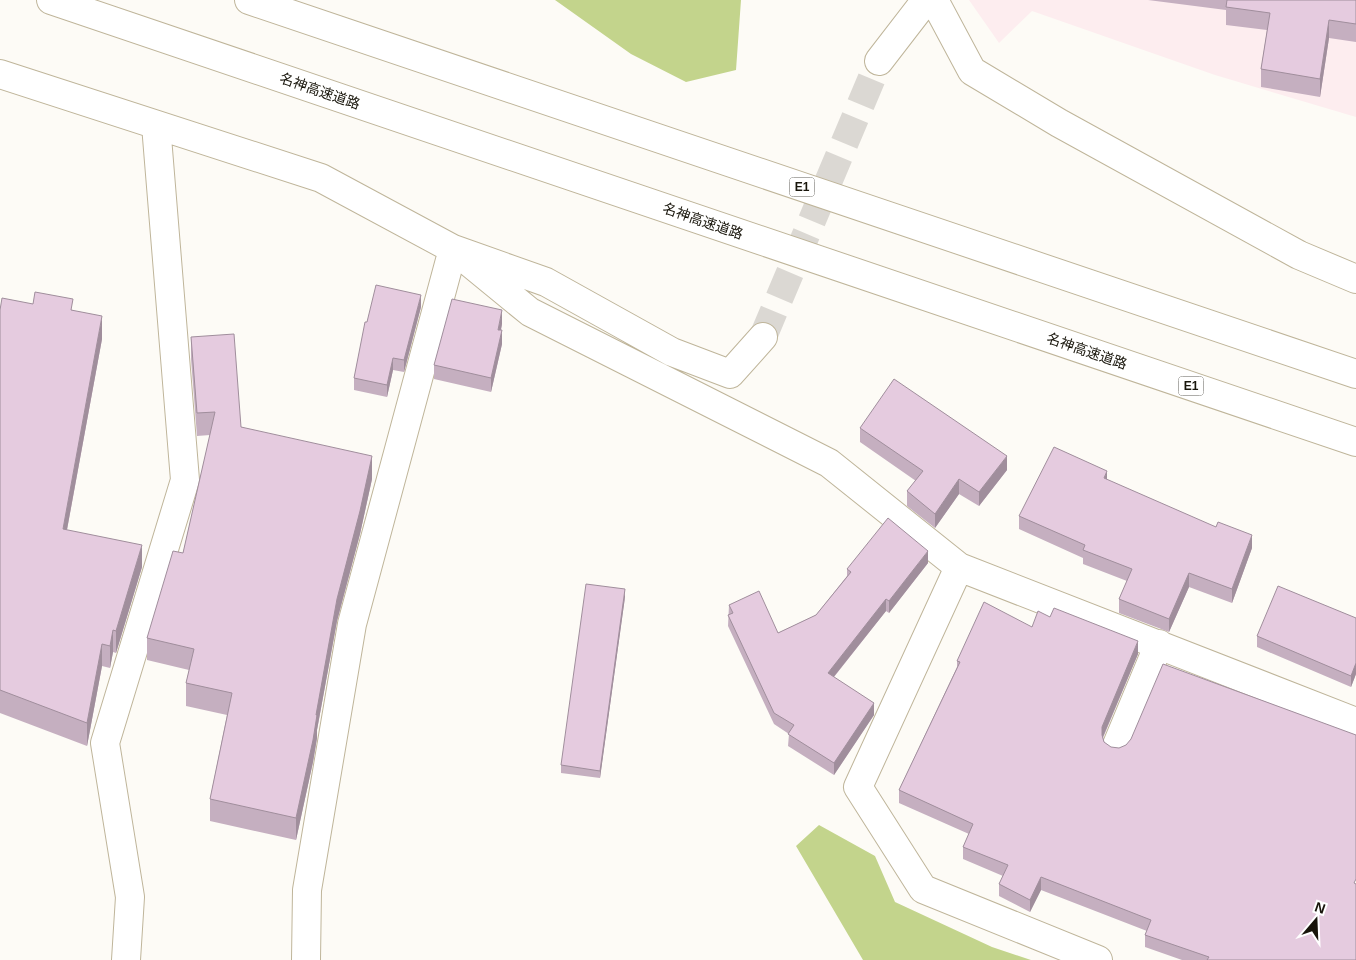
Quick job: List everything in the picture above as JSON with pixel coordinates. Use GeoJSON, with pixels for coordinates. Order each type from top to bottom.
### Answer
{"type":"FeatureCollection","features":[{"type":"Feature","properties":{"kind":"main road","name":"名神高速道路"},"geometry":{"type":"LineString","coordinates":[[51,0],[1356,442]]}},
{"type":"Feature","properties":{"kind":"main road","name":"E1"},"geometry":{"type":"LineString","coordinates":[[249,0],[1356,374]]}},
{"type":"Feature","properties":{"kind":"main road"},"geometry":{"type":"LineString","coordinates":[[879,60],[926,0]]}},
{"type":"Feature","properties":{"kind":"main road"},"geometry":{"type":"LineString","coordinates":[[934,0],[972,71],[1059,123],[1299,256],[1356,279]]}},
{"type":"Feature","properties":{"kind":"main road"},"geometry":{"type":"LineString","coordinates":[[2,79],[156,125],[321,178],[452,249],[546,282],[672,352],[730,374],[763,337]]}},
{"type":"Feature","properties":{"kind":"main road"},"geometry":{"type":"LineString","coordinates":[[126,960],[130,897],[105,743],[185,480],[156,125]]}},
{"type":"Feature","properties":{"kind":"main road"},"geometry":{"type":"LineString","coordinates":[[452,249],[530,312],[829,463],[959,567],[1356,722]]}},
{"type":"Feature","properties":{"kind":"main road"},"geometry":{"type":"LineString","coordinates":[[306,960],[307,890],[352,624],[452,249]]}},
{"type":"Feature","properties":{"kind":"main road"},"geometry":{"type":"LineString","coordinates":[[959,567],[858,787],[923,890],[1098,960]]}},
{"type":"Feature","properties":{"kind":"main road"},"geometry":{"type":"LineString","coordinates":[[1117,745],[1160,644]]}},
{"type":"Feature","properties":{"kind":"shaded area"},"geometry":{"type":"Polygon","coordinates":[[[969,0],[1356,0],[1356,117],[1215,75],[1032,11],[999,43],[969,0]]]}},
{"type":"Feature","properties":{"kind":"green space"},"geometry":{"type":"Polygon","coordinates":[[[555,0],[741,0],[736,70],[686,82],[631,54],[555,0]]]}},
{"type":"Feature","properties":{"kind":"green space"},"geometry":{"type":"Polygon","coordinates":[[[819,825],[875,856],[895,902],[992,947],[1031,960],[863,960],[796,846],[819,825]]]}},
{"type":"Feature","properties":{"kind":"building"},"geometry":{"type":"Polygon","coordinates":[[[1227,0],[1356,0],[1356,24],[1329,20],[1320,79],[1261,69],[1270,13],[1226,7],[1227,0]]]}},
{"type":"Feature","properties":{"kind":"building"},"geometry":{"type":"Polygon","coordinates":[[[376,285],[421,295],[404,360],[393,358],[387,385],[354,378],[365,322],[367,322],[376,285]]]}},
{"type":"Feature","properties":{"kind":"building"},"geometry":{"type":"Polygon","coordinates":[[[35,292],[73,299],[71,310],[102,316],[63,529],[142,545],[116,631],[113,630],[110,646],[102,644],[87,723],[0,690],[0,310],[2,298],[33,304],[35,292]]]}},
{"type":"Feature","properties":{"kind":"building"},"geometry":{"type":"Polygon","coordinates":[[[452,299],[502,310],[498,330],[502,330],[491,378],[434,365],[452,299]]]}},
{"type":"Feature","properties":{"kind":"building"},"geometry":{"type":"Polygon","coordinates":[[[234,334],[241,427],[372,456],[337,599],[313,740],[296,818],[210,799],[232,693],[186,683],[194,649],[147,638],[173,551],[183,553],[215,412],[197,413],[191,337],[234,334]]]}},
{"type":"Feature","properties":{"kind":"building"},"geometry":{"type":"Polygon","coordinates":[[[894,379],[1007,456],[979,492],[959,479],[935,514],[907,491],[923,471],[860,428],[894,379]]]}},
{"type":"Feature","properties":{"kind":"building"},"geometry":{"type":"Polygon","coordinates":[[[1054,447],[1107,471],[1104,478],[1216,527],[1218,522],[1252,535],[1232,589],[1189,573],[1169,619],[1119,599],[1132,569],[1083,550],[1085,545],[1019,516],[1054,447]]]}},
{"type":"Feature","properties":{"kind":"building"},"geometry":{"type":"Polygon","coordinates":[[[888,518],[928,551],[889,601],[886,599],[828,673],[874,703],[834,763],[788,734],[794,725],[774,713],[728,615],[733,613],[729,605],[759,591],[778,633],[816,615],[851,572],[847,569],[888,518]]]}},
{"type":"Feature","properties":{"kind":"building"},"geometry":{"type":"Polygon","coordinates":[[[586,584],[625,589],[600,771],[561,765],[586,584]]]}},
{"type":"Feature","properties":{"kind":"building"},"geometry":{"type":"Polygon","coordinates":[[[1278,586],[1356,618],[1356,663],[1351,676],[1257,636],[1278,586]]]}},
{"type":"Feature","properties":{"kind":"building"},"geometry":{"type":"Polygon","coordinates":[[[984,602],[1032,627],[1038,611],[1050,617],[1054,608],[1138,641],[1102,727],[1104,742],[1111,747],[1119,748],[1126,745],[1131,739],[1163,664],[1356,735],[1356,879],[1354,883],[1356,884],[1356,960],[1207,960],[1209,957],[1145,935],[1151,920],[1041,877],[1030,900],[999,884],[1008,865],[963,847],[973,824],[899,790],[960,662],[957,661],[984,602]]]}},
{"type":"Feature","properties":{"kind":"tunnel"},"geometry":{"type":"LineString","coordinates":[[763,337],[879,61]]}}]}
